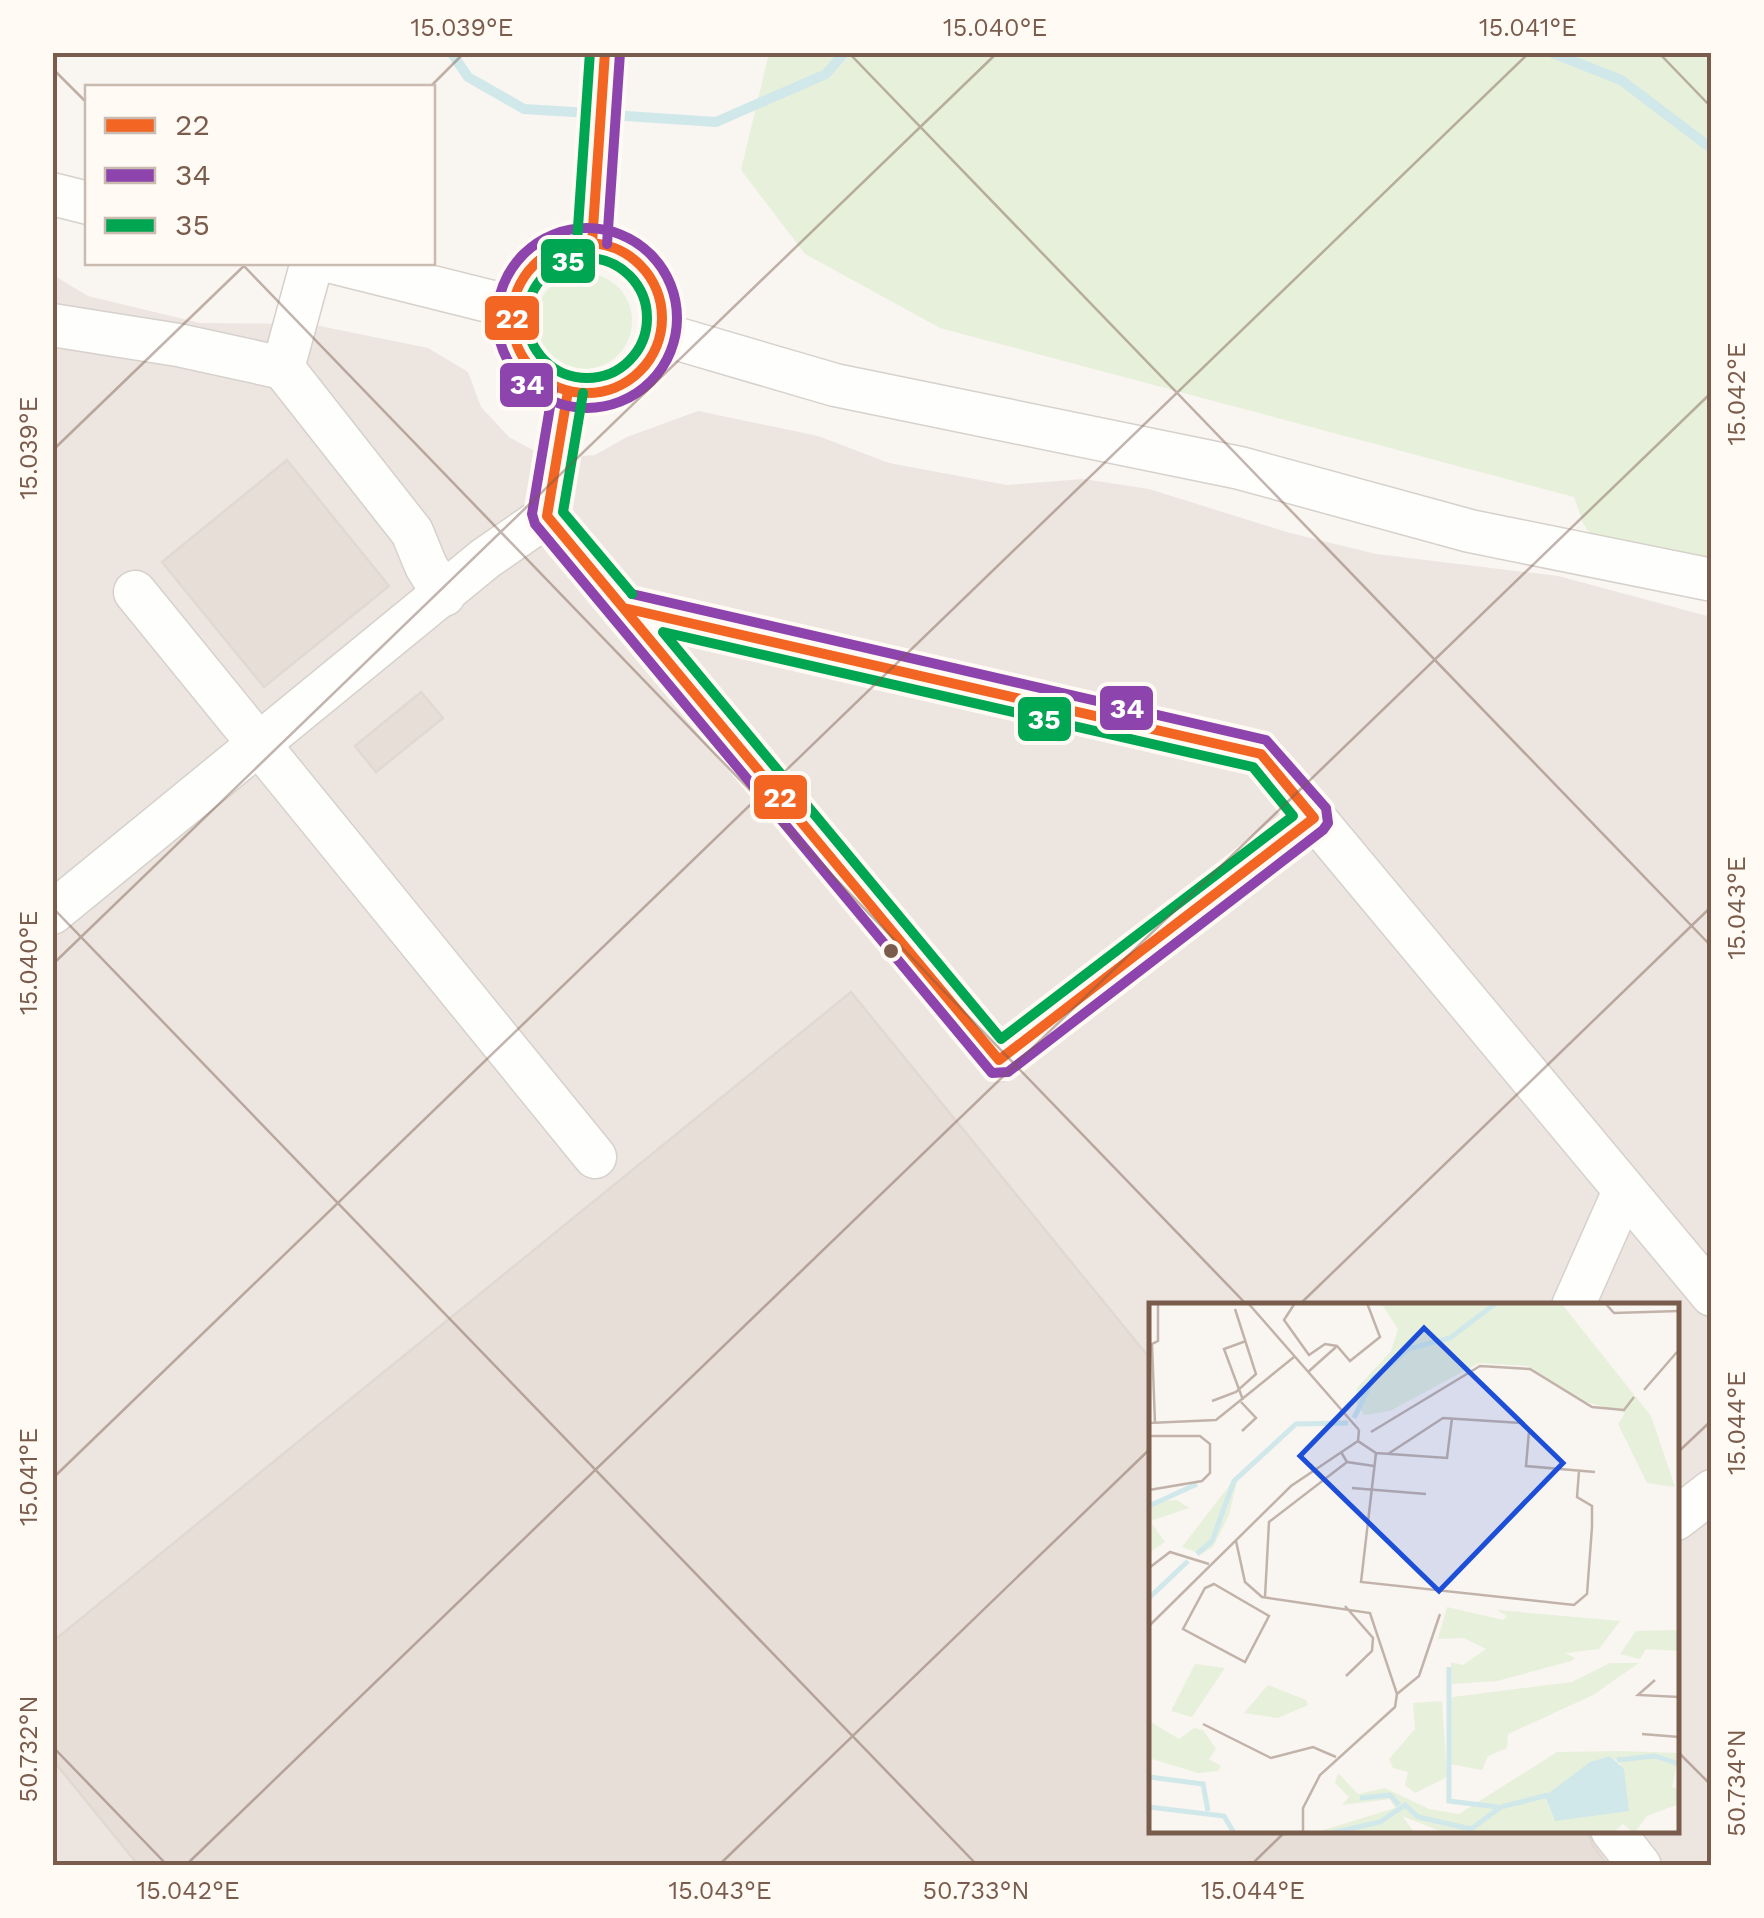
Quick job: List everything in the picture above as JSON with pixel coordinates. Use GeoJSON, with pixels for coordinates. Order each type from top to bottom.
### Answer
{"type":"FeatureCollection","features":[{"type":"Feature","properties":{"kind":"street"},"geometry":{"type":"LineString","coordinates":[[592,243],[604,59]]}},
{"type":"Feature","properties":{"kind":"street"},"geometry":{"type":"LineString","coordinates":[[52,194],[85,202]]}},
{"type":"Feature","properties":{"kind":"street"},"geometry":{"type":"LineString","coordinates":[[592,243],[622,252],[647,273],[660,302],[661,334],[648,361],[627,382],[598,392],[568,391],[540,377],[520,352],[514,338],[512,306],[522,280],[540,259],[564,246],[592,243]]}},
{"type":"Feature","properties":{"kind":"street"},"geometry":{"type":"LineString","coordinates":[[283,368],[311,265]]}},
{"type":"Feature","properties":{"kind":"street"},"geometry":{"type":"LineString","coordinates":[[344,265],[512,306]]}},
{"type":"Feature","properties":{"kind":"street"},"geometry":{"type":"LineString","coordinates":[[52,325],[178,345],[283,368],[412,532],[444,595]]}},
{"type":"Feature","properties":{"kind":"street"},"geometry":{"type":"LineString","coordinates":[[661,334],[835,384],[1240,468],[1470,530],[1712,580]]}},
{"type":"Feature","properties":{"kind":"street"},"geometry":{"type":"LineString","coordinates":[[52,913],[486,558],[547,516],[568,391]]}},
{"type":"Feature","properties":{"kind":"street"},"geometry":{"type":"LineString","coordinates":[[547,516],[998,1060],[1314,818]]}},
{"type":"Feature","properties":{"kind":"street"},"geometry":{"type":"LineString","coordinates":[[135,592],[595,1157]]}},
{"type":"Feature","properties":{"kind":"street"},"geometry":{"type":"LineString","coordinates":[[624,608],[1260,754],[1712,1295]]}},
{"type":"Feature","properties":{"kind":"street"},"geometry":{"type":"LineString","coordinates":[[1574,1303],[1624,1190]]}},
{"type":"Feature","properties":{"kind":"street"},"geometry":{"type":"LineString","coordinates":[[1679,1517],[1712,1491]]}},
{"type":"Feature","properties":{"kind":"street"},"geometry":{"type":"LineString","coordinates":[[1614,1833],[1640,1866]]}},
{"type":"Feature","properties":{"kind":"shaded area"},"geometry":{"type":"Polygon","coordinates":[[[53,275],[88,296],[200,323],[310,324],[428,348],[468,372],[481,407],[509,437],[549,459],[595,455],[627,437],[698,411],[818,436],[889,463],[1007,485],[1083,479],[1149,489],[1290,533],[1376,554],[1558,576],[1711,617],[1711,1865],[53,1866],[53,275]]]}},
{"type":"Feature","properties":{"kind":"green space"},"geometry":{"type":"Polygon","coordinates":[[[769,53],[1711,53],[1711,568],[1592,537],[1574,497],[940,328],[805,254],[741,170],[769,53]]]}},
{"type":"Feature","properties":{"kind":"green space"},"geometry":{"type":"Polygon","coordinates":[[[584,273],[602,277],[618,287],[628,303],[632,321],[628,339],[618,355],[602,365],[584,369],[566,365],[550,355],[540,339],[536,321],[540,303],[550,287],[566,277],[584,273]]]}},
{"type":"Feature","properties":{"kind":"building"},"geometry":{"type":"Polygon","coordinates":[[[287,460],[389,586],[264,687],[162,562],[287,460]]]}},
{"type":"Feature","properties":{"kind":"building"},"geometry":{"type":"Polygon","coordinates":[[[421,692],[443,718],[376,772],[355,746],[421,692]]]}},
{"type":"Feature","properties":{"kind":"building"},"geometry":{"type":"Polygon","coordinates":[[[851,992],[1149,1357],[1149,1833],[1588,1833],[1608,1866],[139,1866],[52,1759],[52,1642],[851,992]]]}},
{"type":"Feature","properties":{"kind":"waterway"},"geometry":{"type":"LineString","coordinates":[[451,52],[468,77],[524,109],[589,113]]}},
{"type":"Feature","properties":{"kind":"waterway"},"geometry":{"type":"LineString","coordinates":[[611,115],[716,122],[826,74],[845,52]]}},
{"type":"Feature","properties":{"kind":"waterway"},"geometry":{"type":"LineString","coordinates":[[1550,52],[1621,80],[1712,149]]}},
{"type":"Feature","properties":{"kind":"transit line","name":"35"},"geometry":{"type":"LineString","coordinates":[[577,242],[590,52]]}},
{"type":"Feature","properties":{"kind":"transit line","name":"22"},"geometry":{"type":"LineString","coordinates":[[592,243],[605,52]]}},
{"type":"Feature","properties":{"kind":"transit line","name":"34"},"geometry":{"type":"LineString","coordinates":[[607,244],[620,53]]}},
{"type":"Feature","properties":{"kind":"transit line","name":"34"},"geometry":{"type":"LineString","coordinates":[[587,228],[621,235],[651,254],[670,284],[677,318],[670,352],[651,382],[621,401],[587,408],[553,401],[523,382],[504,352],[497,318],[504,284],[523,254],[553,235],[587,228]]}},
{"type":"Feature","properties":{"kind":"transit line","name":"22"},"geometry":{"type":"LineString","coordinates":[[587,243],[616,249],[640,265],[656,289],[662,318],[656,347],[640,371],[616,387],[587,393],[558,387],[534,371],[518,347],[512,318],[518,289],[534,265],[558,249],[587,243]]}},
{"type":"Feature","properties":{"kind":"transit line","name":"35"},"geometry":{"type":"LineString","coordinates":[[587,258],[610,263],[629,276],[642,295],[647,318],[642,341],[629,360],[610,373],[587,378],[564,373],[545,360],[532,341],[527,318],[532,295],[545,276],[564,263],[587,258]]}},
{"type":"Feature","properties":{"kind":"transit line","name":"34"},"geometry":{"type":"LineString","coordinates":[[553,389],[532,514],[535,524],[992,1073],[1008,1072],[1328,823],[1326,808],[1266,740],[632,594]]}},
{"type":"Feature","properties":{"kind":"transit line","name":"22"},"geometry":{"type":"LineString","coordinates":[[568,391],[547,516],[999,1060],[1314,818],[1261,754],[624,608]]}},
{"type":"Feature","properties":{"kind":"transit line","name":"35"},"geometry":{"type":"LineString","coordinates":[[583,393],[563,512],[632,594]]}},
{"type":"Feature","properties":{"kind":"transit line","name":"35"},"geometry":{"type":"LineString","coordinates":[[663,632],[1253,767],[1293,816],[1001,1039],[663,632]]}}]}
